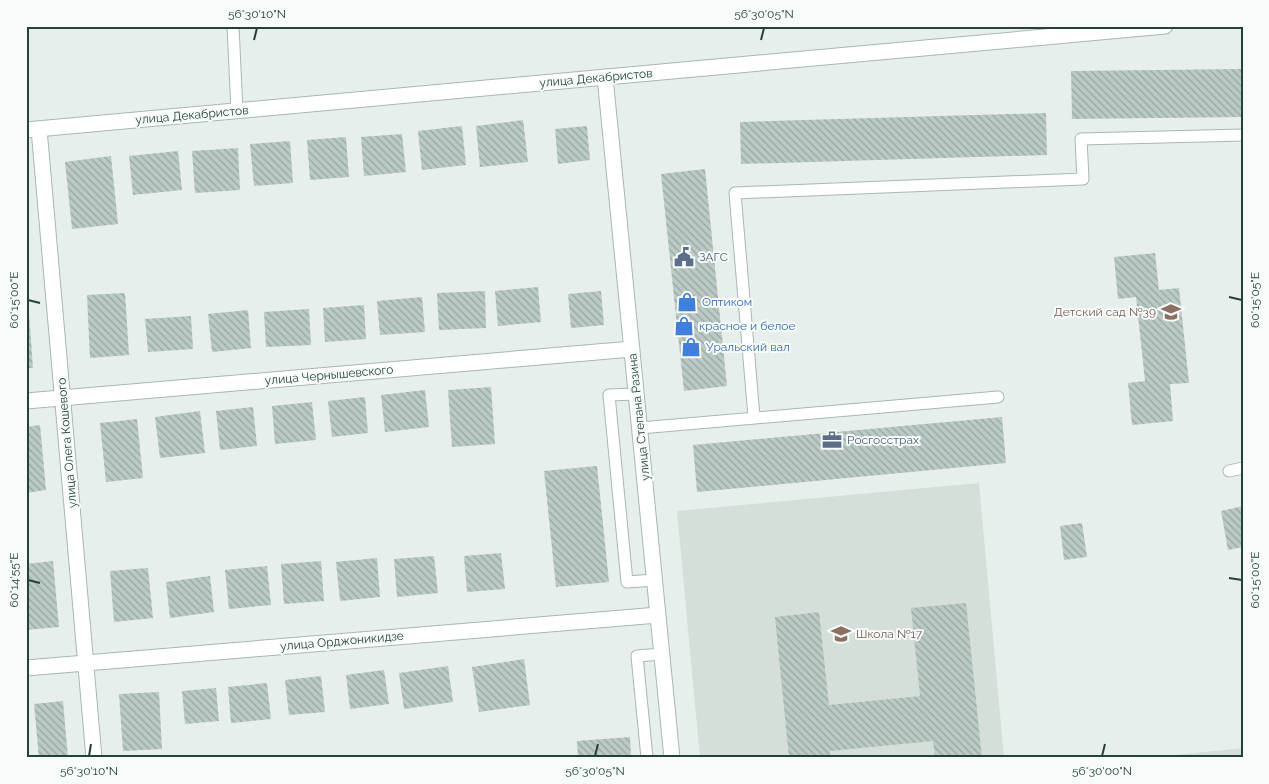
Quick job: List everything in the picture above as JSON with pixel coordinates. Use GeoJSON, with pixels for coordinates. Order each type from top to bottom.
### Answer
{"type":"FeatureCollection","features":[{"type":"Feature","properties":{"kind":"street","name":"улица Декабристов"},"geometry":{"type":"LineString","coordinates":[[32,129],[1165,26]]}},
{"type":"Feature","properties":{"kind":"street","name":"улица Степана Разина"},"geometry":{"type":"LineString","coordinates":[[605,77],[672,758]]}},
{"type":"Feature","properties":{"kind":"street","name":"улица Олега Кошевого"},"geometry":{"type":"LineString","coordinates":[[32,129],[63,397],[94,758]]}},
{"type":"Feature","properties":{"kind":"street","name":"улица Чернышевского"},"geometry":{"type":"LineString","coordinates":[[26,401],[632,349]]}},
{"type":"Feature","properties":{"kind":"street","name":"улица Орджоникидзе"},"geometry":{"type":"LineString","coordinates":[[26,668],[658,615]]}},
{"type":"Feature","properties":{"kind":"lane"},"geometry":{"type":"LineString","coordinates":[[233,26],[237,111]]}},
{"type":"Feature","properties":{"kind":"lane"},"geometry":{"type":"LineString","coordinates":[[754,417],[734,193],[1083,180],[1081,139],[1243,135]]}},
{"type":"Feature","properties":{"kind":"lane"},"geometry":{"type":"LineString","coordinates":[[636,394],[609,395],[627,582],[655,580]]}},
{"type":"Feature","properties":{"kind":"lane"},"geometry":{"type":"LineString","coordinates":[[640,428],[998,397]]}},
{"type":"Feature","properties":{"kind":"lane"},"geometry":{"type":"LineString","coordinates":[[1229,471],[1243,468]]}},
{"type":"Feature","properties":{"kind":"lane"},"geometry":{"type":"LineString","coordinates":[[647,758],[637,656],[662,654]]}},
{"type":"Feature","properties":{"kind":"shaded area","name":"Школа №17"},"geometry":{"type":"Polygon","coordinates":[[[979,483],[1004,758],[700,758],[677,511],[979,483]]]}},
{"type":"Feature","properties":{"kind":"shaded area"},"geometry":{"type":"Polygon","coordinates":[[[1243,748],[1243,758],[1147,758],[1243,748]]]}},
{"type":"Feature","properties":{"kind":"building"},"geometry":{"type":"Polygon","coordinates":[[[1243,69],[1243,117],[1072,119],[1071,71],[1243,69]]]}},
{"type":"Feature","properties":{"kind":"building"},"geometry":{"type":"Polygon","coordinates":[[[1046,113],[1047,155],[741,164],[740,122],[1046,113]]]}},
{"type":"Feature","properties":{"kind":"building"},"geometry":{"type":"Polygon","coordinates":[[[523,120],[528,162],[480,167],[476,126],[523,120]]]}},
{"type":"Feature","properties":{"kind":"building"},"geometry":{"type":"Polygon","coordinates":[[[462,126],[466,165],[422,170],[418,131],[462,126]]]}},
{"type":"Feature","properties":{"kind":"building"},"geometry":{"type":"Polygon","coordinates":[[[587,126],[590,160],[558,164],[555,129],[587,126]]]}},
{"type":"Feature","properties":{"kind":"building"},"geometry":{"type":"Polygon","coordinates":[[[402,134],[406,172],[364,176],[361,137],[402,134]]]}},
{"type":"Feature","properties":{"kind":"building"},"geometry":{"type":"Polygon","coordinates":[[[346,137],[349,177],[310,180],[307,140],[346,137]]]}},
{"type":"Feature","properties":{"kind":"building"},"geometry":{"type":"Polygon","coordinates":[[[290,141],[293,183],[254,186],[250,144],[290,141]]]}},
{"type":"Feature","properties":{"kind":"building"},"geometry":{"type":"Polygon","coordinates":[[[238,148],[240,190],[195,193],[192,151],[238,148]]]}},
{"type":"Feature","properties":{"kind":"building"},"geometry":{"type":"Polygon","coordinates":[[[178,151],[182,190],[133,195],[129,156],[178,151]]]}},
{"type":"Feature","properties":{"kind":"building"},"geometry":{"type":"Polygon","coordinates":[[[111,156],[118,224],[72,229],[65,162],[111,156]]]}},
{"type":"Feature","properties":{"kind":"building"},"geometry":{"type":"Polygon","coordinates":[[[705,169],[727,386],[684,391],[661,174],[705,169]]]}},
{"type":"Feature","properties":{"kind":"building"},"geometry":{"type":"Polygon","coordinates":[[[1155,253],[1159,290],[1179,288],[1189,383],[1170,384],[1173,421],[1132,425],[1128,383],[1145,381],[1136,297],[1118,299],[1114,257],[1155,253]]]}},
{"type":"Feature","properties":{"kind":"building"},"geometry":{"type":"Polygon","coordinates":[[[538,287],[541,322],[498,326],[495,291],[538,287]]]}},
{"type":"Feature","properties":{"kind":"building"},"geometry":{"type":"Polygon","coordinates":[[[485,291],[486,328],[439,330],[437,293],[485,291]]]}},
{"type":"Feature","properties":{"kind":"building"},"geometry":{"type":"Polygon","coordinates":[[[601,291],[604,325],[571,328],[568,294],[601,291]]]}},
{"type":"Feature","properties":{"kind":"building"},"geometry":{"type":"Polygon","coordinates":[[[125,293],[129,355],[90,358],[87,295],[125,293]]]}},
{"type":"Feature","properties":{"kind":"building"},"geometry":{"type":"Polygon","coordinates":[[[422,297],[425,332],[380,335],[377,301],[422,297]]]}},
{"type":"Feature","properties":{"kind":"building"},"geometry":{"type":"Polygon","coordinates":[[[26,300],[28,300],[33,368],[26,368],[26,300]]]}},
{"type":"Feature","properties":{"kind":"building"},"geometry":{"type":"Polygon","coordinates":[[[364,305],[366,339],[325,342],[323,308],[364,305]]]}},
{"type":"Feature","properties":{"kind":"building"},"geometry":{"type":"Polygon","coordinates":[[[309,309],[311,345],[266,347],[264,312],[309,309]]]}},
{"type":"Feature","properties":{"kind":"building"},"geometry":{"type":"Polygon","coordinates":[[[248,310],[251,348],[212,352],[208,314],[248,310]]]}},
{"type":"Feature","properties":{"kind":"building"},"geometry":{"type":"Polygon","coordinates":[[[191,316],[193,349],[148,352],[145,319],[191,316]]]}},
{"type":"Feature","properties":{"kind":"building"},"geometry":{"type":"Polygon","coordinates":[[[491,387],[495,444],[452,447],[448,390],[491,387]]]}},
{"type":"Feature","properties":{"kind":"building"},"geometry":{"type":"Polygon","coordinates":[[[425,390],[429,427],[385,432],[381,395],[425,390]]]}},
{"type":"Feature","properties":{"kind":"building"},"geometry":{"type":"Polygon","coordinates":[[[365,397],[368,433],[332,437],[328,401],[365,397]]]}},
{"type":"Feature","properties":{"kind":"building"},"geometry":{"type":"Polygon","coordinates":[[[312,402],[316,440],[275,444],[272,406],[312,402]]]}},
{"type":"Feature","properties":{"kind":"building"},"geometry":{"type":"Polygon","coordinates":[[[253,407],[257,446],[220,450],[216,411],[253,407]]]}},
{"type":"Feature","properties":{"kind":"building"},"geometry":{"type":"Polygon","coordinates":[[[200,411],[205,453],[160,458],[155,417],[200,411]]]}},
{"type":"Feature","properties":{"kind":"building"},"geometry":{"type":"Polygon","coordinates":[[[1002,417],[1006,463],[697,492],[693,445],[1002,417]]]}},
{"type":"Feature","properties":{"kind":"building"},"geometry":{"type":"Polygon","coordinates":[[[137,419],[143,478],[106,482],[100,423],[137,419]]]}},
{"type":"Feature","properties":{"kind":"building"},"geometry":{"type":"Polygon","coordinates":[[[40,425],[46,490],[26,493],[26,427],[40,425]]]}},
{"type":"Feature","properties":{"kind":"building"},"geometry":{"type":"Polygon","coordinates":[[[597,466],[609,582],[556,587],[544,471],[597,466]]]}},
{"type":"Feature","properties":{"kind":"building"},"geometry":{"type":"Polygon","coordinates":[[[1243,506],[1243,547],[1228,550],[1221,511],[1243,506]]]}},
{"type":"Feature","properties":{"kind":"building"},"geometry":{"type":"Polygon","coordinates":[[[1082,523],[1087,557],[1064,560],[1060,526],[1082,523]]]}},
{"type":"Feature","properties":{"kind":"building"},"geometry":{"type":"Polygon","coordinates":[[[501,553],[505,589],[467,592],[464,556],[501,553]]]}},
{"type":"Feature","properties":{"kind":"building"},"geometry":{"type":"Polygon","coordinates":[[[434,556],[438,593],[397,597],[394,559],[434,556]]]}},
{"type":"Feature","properties":{"kind":"building"},"geometry":{"type":"Polygon","coordinates":[[[377,558],[380,597],[340,601],[336,562],[377,558]]]}},
{"type":"Feature","properties":{"kind":"building"},"geometry":{"type":"Polygon","coordinates":[[[53,561],[59,627],[26,630],[26,564],[53,561]]]}},
{"type":"Feature","properties":{"kind":"building"},"geometry":{"type":"Polygon","coordinates":[[[321,561],[324,601],[284,604],[281,564],[321,561]]]}},
{"type":"Feature","properties":{"kind":"building"},"geometry":{"type":"Polygon","coordinates":[[[267,566],[271,605],[229,609],[225,570],[267,566]]]}},
{"type":"Feature","properties":{"kind":"building"},"geometry":{"type":"Polygon","coordinates":[[[148,568],[153,618],[114,622],[110,571],[148,568]]]}},
{"type":"Feature","properties":{"kind":"building"},"geometry":{"type":"Polygon","coordinates":[[[210,576],[214,612],[170,618],[166,582],[210,576]]]}},
{"type":"Feature","properties":{"kind":"building"},"geometry":{"type":"Polygon","coordinates":[[[966,603],[982,758],[935,758],[933,741],[830,751],[830,758],[789,758],[775,617],[819,612],[829,705],[920,696],[911,608],[966,603]]]}},
{"type":"Feature","properties":{"kind":"building"},"geometry":{"type":"Polygon","coordinates":[[[524,659],[530,705],[479,712],[472,667],[524,659]]]}},
{"type":"Feature","properties":{"kind":"building"},"geometry":{"type":"Polygon","coordinates":[[[448,666],[453,702],[404,709],[399,673],[448,666]]]}},
{"type":"Feature","properties":{"kind":"building"},"geometry":{"type":"Polygon","coordinates":[[[384,670],[389,704],[350,709],[346,675],[384,670]]]}},
{"type":"Feature","properties":{"kind":"building"},"geometry":{"type":"Polygon","coordinates":[[[321,676],[325,712],[289,715],[285,680],[321,676]]]}},
{"type":"Feature","properties":{"kind":"building"},"geometry":{"type":"Polygon","coordinates":[[[267,683],[271,719],[231,723],[228,687],[267,683]]]}},
{"type":"Feature","properties":{"kind":"building"},"geometry":{"type":"Polygon","coordinates":[[[216,688],[219,721],[185,724],[182,691],[216,688]]]}},
{"type":"Feature","properties":{"kind":"building"},"geometry":{"type":"Polygon","coordinates":[[[159,692],[162,749],[123,751],[119,694],[159,692]]]}},
{"type":"Feature","properties":{"kind":"building"},"geometry":{"type":"Polygon","coordinates":[[[63,701],[68,758],[39,758],[34,704],[63,701]]]}},
{"type":"Feature","properties":{"kind":"building"},"geometry":{"type":"Polygon","coordinates":[[[630,737],[631,758],[578,758],[577,741],[630,737]]]}},
{"type":"Feature","properties":{"kind":"place","name":"ЗАГС"},"geometry":{"type":"Point","coordinates":[684,257]}},
{"type":"Feature","properties":{"kind":"place","name":"Оптиком"},"geometry":{"type":"Point","coordinates":[687,302]}},
{"type":"Feature","properties":{"kind":"place","name":"Детский сад №39"},"geometry":{"type":"Point","coordinates":[1171,312]}},
{"type":"Feature","properties":{"kind":"place","name":"красное и белое"},"geometry":{"type":"Point","coordinates":[684,326]}},
{"type":"Feature","properties":{"kind":"place","name":"Уральский вал"},"geometry":{"type":"Point","coordinates":[691,347]}},
{"type":"Feature","properties":{"kind":"place","name":"Росгосстрах"},"geometry":{"type":"Point","coordinates":[832,440]}},
{"type":"Feature","properties":{"kind":"place","name":"Школа №17"},"geometry":{"type":"Point","coordinates":[841,634]}}]}
